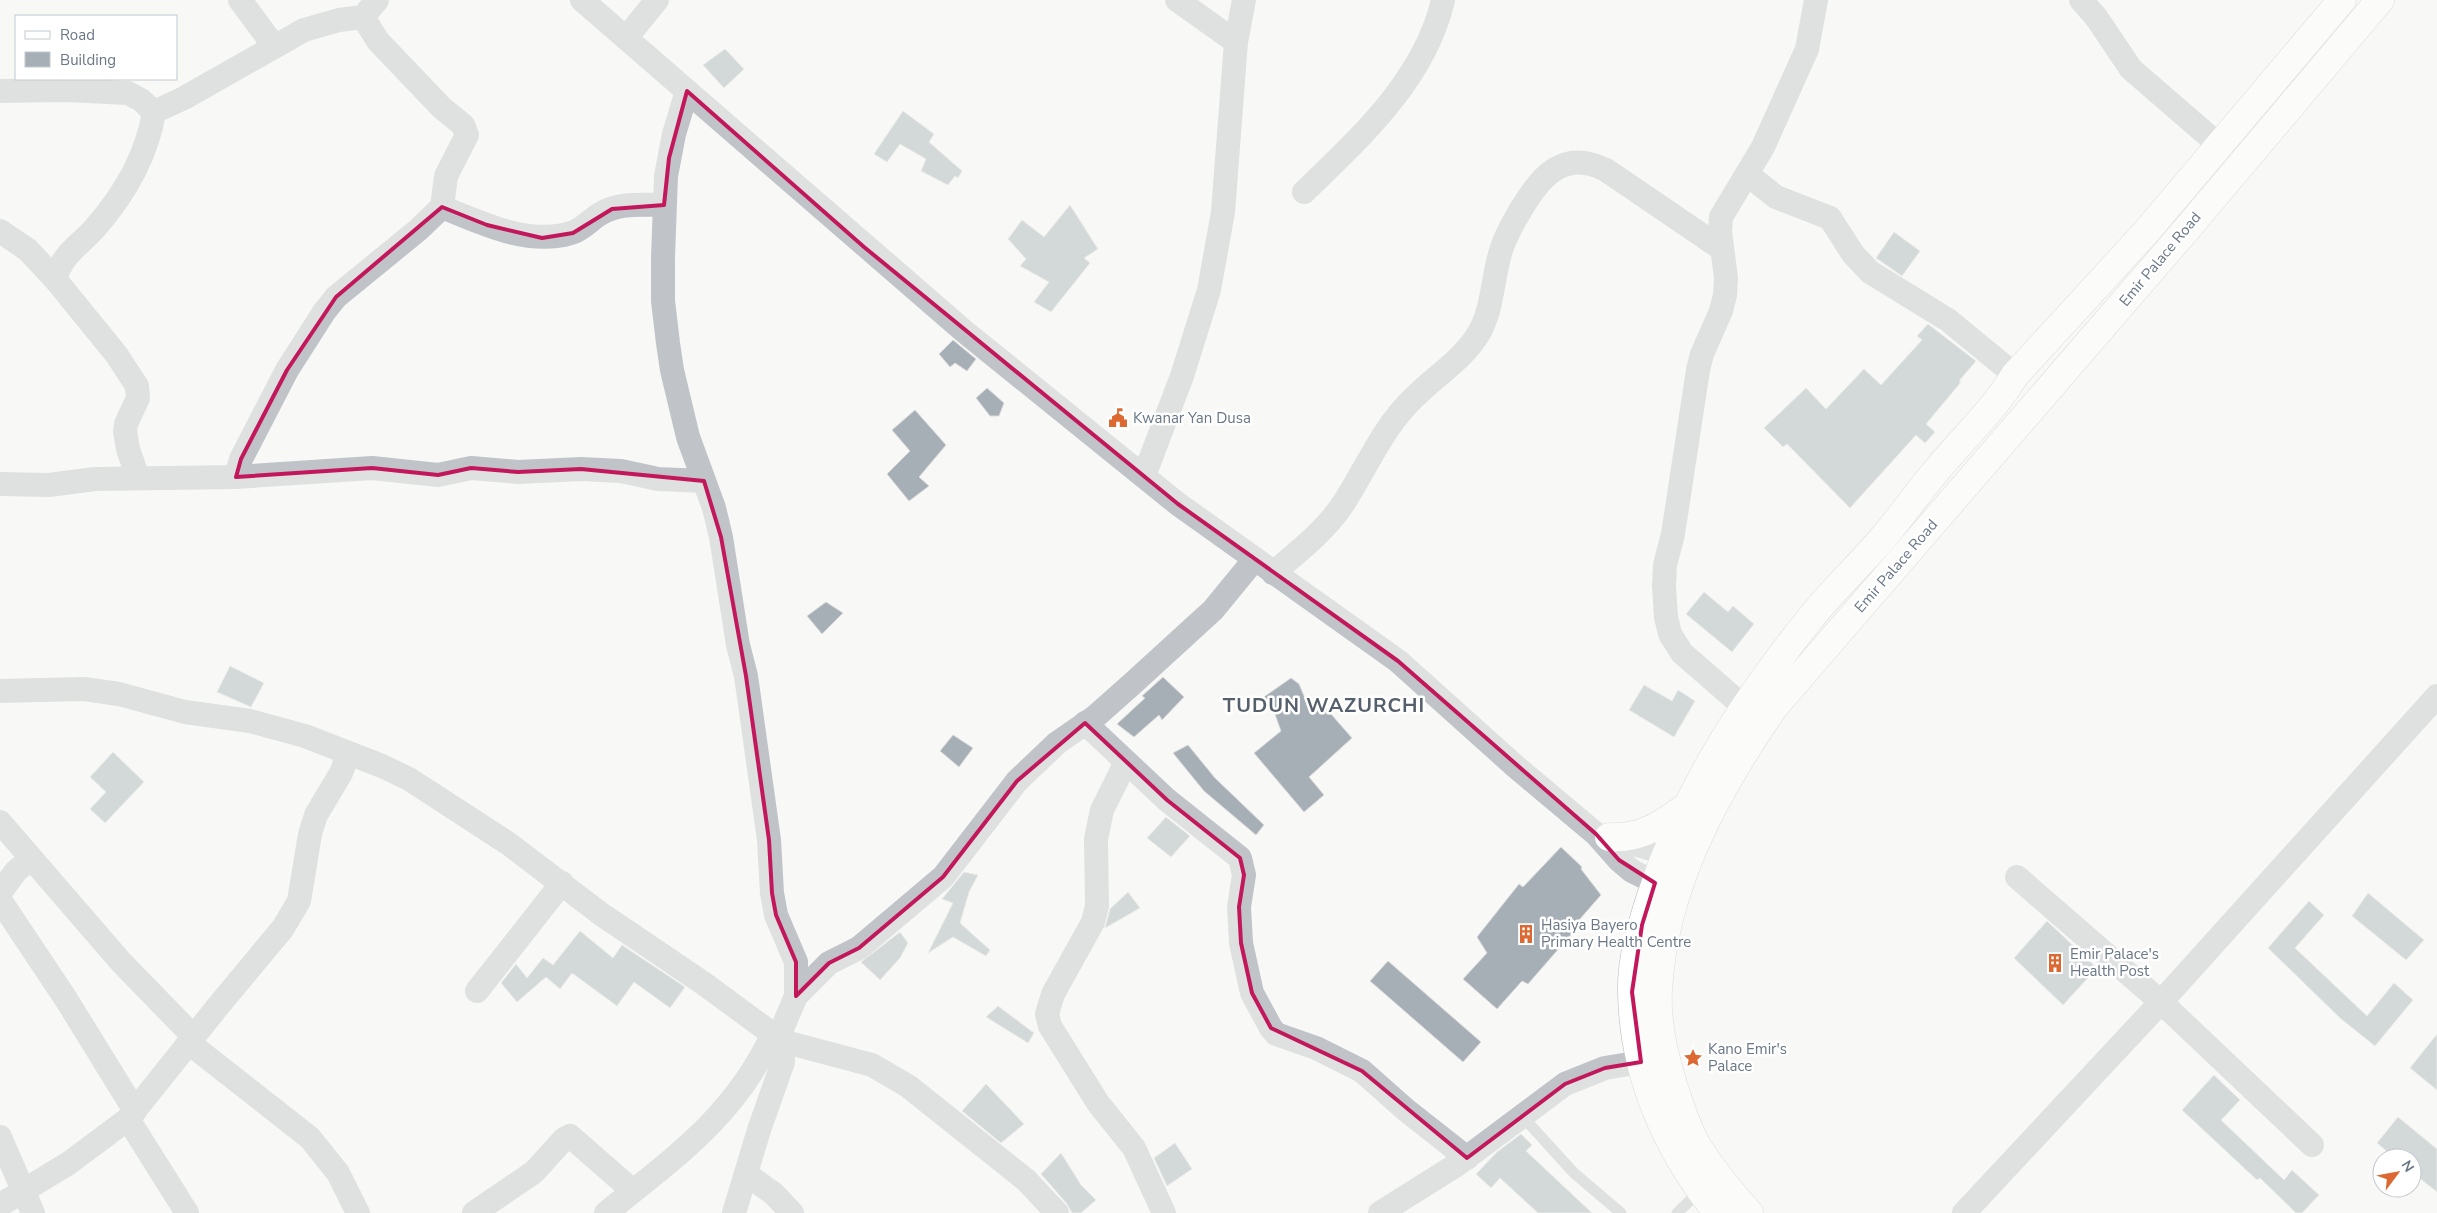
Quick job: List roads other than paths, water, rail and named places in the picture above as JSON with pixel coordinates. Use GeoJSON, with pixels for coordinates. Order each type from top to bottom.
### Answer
{"type":"FeatureCollection","features":[{"type":"Feature","properties":{"kind":"main road","name":"Emir Palace Road"},"geometry":{"type":"LineString","coordinates":[[1749,1213],[1716,1174],[1695,1142],[1666,1064],[1657,993],[1666,888],[1676,858],[1687,806],[1714,753],[1759,683],[1811,618],[1882,538],[1937,469],[2003,396],[2016,375],[2082,304],[2220,146],[2342,0]]}},
{"type":"Feature","properties":{"kind":"main road","name":"Emir Palace Road"},"geometry":{"type":"LineString","coordinates":[[1676,858],[1774,707],[2173,245],[2380,0]]}},
{"type":"Feature","properties":{"kind":"main road"},"geometry":{"type":"LineString","coordinates":[[1603,835],[1626,837],[1646,833],[1687,806]]}},
{"type":"Feature","properties":{"kind":"main road","name":"Emir Palace Road"},"geometry":{"type":"LineString","coordinates":[[1666,888],[1642,925],[1635,959],[1632,992],[1641,1062],[1650,1094],[1665,1133],[1700,1191],[1718,1213]]}},
{"type":"Feature","properties":{"kind":"street"},"geometry":{"type":"LineString","coordinates":[[240,0],[274,46]]}},
{"type":"Feature","properties":{"kind":"street"},"geometry":{"type":"LineString","coordinates":[[582,0],[965,332],[1178,504],[1398,661],[1515,766],[1603,835],[1619,860],[1632,871],[1666,888]]}},
{"type":"Feature","properties":{"kind":"street"},"geometry":{"type":"LineString","coordinates":[[626,38],[657,0]]}},
{"type":"Feature","properties":{"kind":"street"},"geometry":{"type":"LineString","coordinates":[[1177,0],[1236,42]]}},
{"type":"Feature","properties":{"kind":"street"},"geometry":{"type":"LineString","coordinates":[[1144,476],[1182,376],[1209,290],[1223,212],[1236,42],[1244,0]]}},
{"type":"Feature","properties":{"kind":"street"},"geometry":{"type":"LineString","coordinates":[[1304,192],[1394,100],[1429,39],[1440,16],[1443,0]]}},
{"type":"Feature","properties":{"kind":"street"},"geometry":{"type":"LineString","coordinates":[[1744,707],[1690,662],[1675,643],[1670,634],[1664,586],[1698,370],[1702,354],[1721,311],[1725,294],[1726,278],[1720,231],[1721,217],[1763,147],[1807,49],[1816,0]]}},
{"type":"Feature","properties":{"kind":"street"},"geometry":{"type":"LineString","coordinates":[[2081,0],[2096,17],[2131,69],[2220,146]]}},
{"type":"Feature","properties":{"kind":"street"},"geometry":{"type":"LineString","coordinates":[[154,112],[184,98],[304,30],[370,8],[378,41],[442,108],[466,129],[467,135],[446,176],[442,207],[418,230],[336,297],[324,312],[287,370],[241,459],[236,477]]}},
{"type":"Feature","properties":{"kind":"street"},"geometry":{"type":"LineString","coordinates":[[0,91],[65,90],[128,93],[141,100],[154,112]]}},
{"type":"Feature","properties":{"kind":"street"},"geometry":{"type":"LineString","coordinates":[[687,91],[669,158],[664,205],[664,301],[672,370],[688,437],[721,537],[738,645],[746,676],[769,840],[772,893],[776,915],[796,962],[796,996]]}},
{"type":"Feature","properties":{"kind":"street"},"geometry":{"type":"LineString","coordinates":[[55,279],[64,258],[95,228],[127,181],[150,137],[154,112]]}},
{"type":"Feature","properties":{"kind":"street"},"geometry":{"type":"LineString","coordinates":[[606,1213],[690,1145],[715,1122],[777,1038],[796,996],[828,964],[859,948],[942,877],[1017,781],[1057,743],[1085,723],[1132,684],[1264,566],[1324,527],[1344,504],[1363,469],[1403,409],[1456,360],[1480,332],[1504,242],[1520,212],[1543,179],[1552,171],[1571,162],[1593,163],[1722,249]]}},
{"type":"Feature","properties":{"kind":"street"},"geometry":{"type":"LineString","coordinates":[[1747,174],[1776,196],[1830,218],[1853,254],[1870,272],[1948,320],[2016,375]]}},
{"type":"Feature","properties":{"kind":"street"},"geometry":{"type":"LineString","coordinates":[[442,207],[487,225],[542,238],[573,233],[601,213],[612,208],[630,205],[664,205]]}},
{"type":"Feature","properties":{"kind":"street"},"geometry":{"type":"LineString","coordinates":[[0,231],[28,250],[55,279],[116,354],[137,386],[138,398],[126,424],[125,431],[128,449],[138,478]]}},
{"type":"Feature","properties":{"kind":"street"},"geometry":{"type":"LineString","coordinates":[[0,484],[49,484],[95,479],[236,477],[372,468],[438,475],[471,468],[518,472],[581,469],[621,471],[658,479],[704,481]]}},
{"type":"Feature","properties":{"kind":"street"},"geometry":{"type":"LineString","coordinates":[[0,691],[84,689],[119,694],[185,712],[250,721],[305,736],[382,766],[409,779],[509,844],[601,914],[704,983],[777,1038],[872,1066],[908,1086],[1026,1180],[1057,1213]]}},
{"type":"Feature","properties":{"kind":"street"},"geometry":{"type":"LineString","coordinates":[[1964,1213],[2162,1002],[2437,696]]}},
{"type":"Feature","properties":{"kind":"street"},"geometry":{"type":"LineString","coordinates":[[1085,723],[1167,800],[1240,858],[1244,875],[1239,907],[1241,943],[1252,993],[1276,1034],[1316,1048],[1362,1071],[1406,1110],[1467,1158]]}},
{"type":"Feature","properties":{"kind":"street"},"geometry":{"type":"LineString","coordinates":[[0,1205],[84,1153],[132,1115],[283,928],[300,901],[310,834],[316,815],[341,773],[348,754]]}},
{"type":"Feature","properties":{"kind":"street"},"geometry":{"type":"LineString","coordinates":[[1126,762],[1102,810],[1096,839],[1097,906],[1093,922],[1048,1005],[1048,1020],[1078,1074],[1134,1148],[1164,1213]]}},
{"type":"Feature","properties":{"kind":"street"},"geometry":{"type":"LineString","coordinates":[[0,822],[191,1040],[310,1138],[338,1173],[358,1213]]}},
{"type":"Feature","properties":{"kind":"street"},"geometry":{"type":"LineString","coordinates":[[1603,835],[1676,858]]}},
{"type":"Feature","properties":{"kind":"street"},"geometry":{"type":"LineString","coordinates":[[0,893],[16,871],[31,859]]}},
{"type":"Feature","properties":{"kind":"street"},"geometry":{"type":"LineString","coordinates":[[2017,877],[2162,1002],[2312,1145]]}},
{"type":"Feature","properties":{"kind":"street"},"geometry":{"type":"LineString","coordinates":[[477,992],[562,883]]}},
{"type":"Feature","properties":{"kind":"street"},"geometry":{"type":"LineString","coordinates":[[0,900],[66,999],[187,1213]]}},
{"type":"Feature","properties":{"kind":"street"},"geometry":{"type":"LineString","coordinates":[[734,1213],[759,1130],[783,1062],[777,1038]]}},
{"type":"Feature","properties":{"kind":"street"},"geometry":{"type":"LineString","coordinates":[[1380,1213],[1467,1158],[1565,1084],[1585,1074],[1605,1068],[1641,1062]]}},
{"type":"Feature","properties":{"kind":"street"},"geometry":{"type":"LineString","coordinates":[[474,1213],[534,1172],[564,1139],[570,1136],[633,1191]]}},
{"type":"Feature","properties":{"kind":"street"},"geometry":{"type":"LineString","coordinates":[[0,1137],[32,1213]]}},
{"type":"Feature","properties":{"kind":"street"},"geometry":{"type":"LineString","coordinates":[[746,1174],[774,1194],[792,1213]]}},
{"type":"Feature","properties":{"kind":"lane"},"geometry":{"type":"LineString","coordinates":[[1522,1116],[1574,1173],[1601,1193],[1621,1213]]}},
{"type":"Feature","properties":{"kind":"lane"},"geometry":{"type":"LineString","coordinates":[[1678,1213],[1700,1191]]}},
{"type":"Feature","properties":{"kind":"place","name":"Kwanar Yan Dusa"},"geometry":{"type":"Point","coordinates":[1118,418]}},
{"type":"Feature","properties":{"kind":"place","name":"Hasiya Bayero Primary Health Centre"},"geometry":{"type":"Point","coordinates":[1526,934]}},
{"type":"Feature","properties":{"kind":"place","name":"Emir Palace's Health Post"},"geometry":{"type":"Point","coordinates":[2055,963]}},
{"type":"Feature","properties":{"kind":"place","name":"Kano Emir's Palace"},"geometry":{"type":"Point","coordinates":[1693,1058]}},
{"type":"Feature","properties":{"kind":"district","name":"TUDUN WAZURCHI"},"geometry":{"type":"Point","coordinates":[1324,705]}}]}
